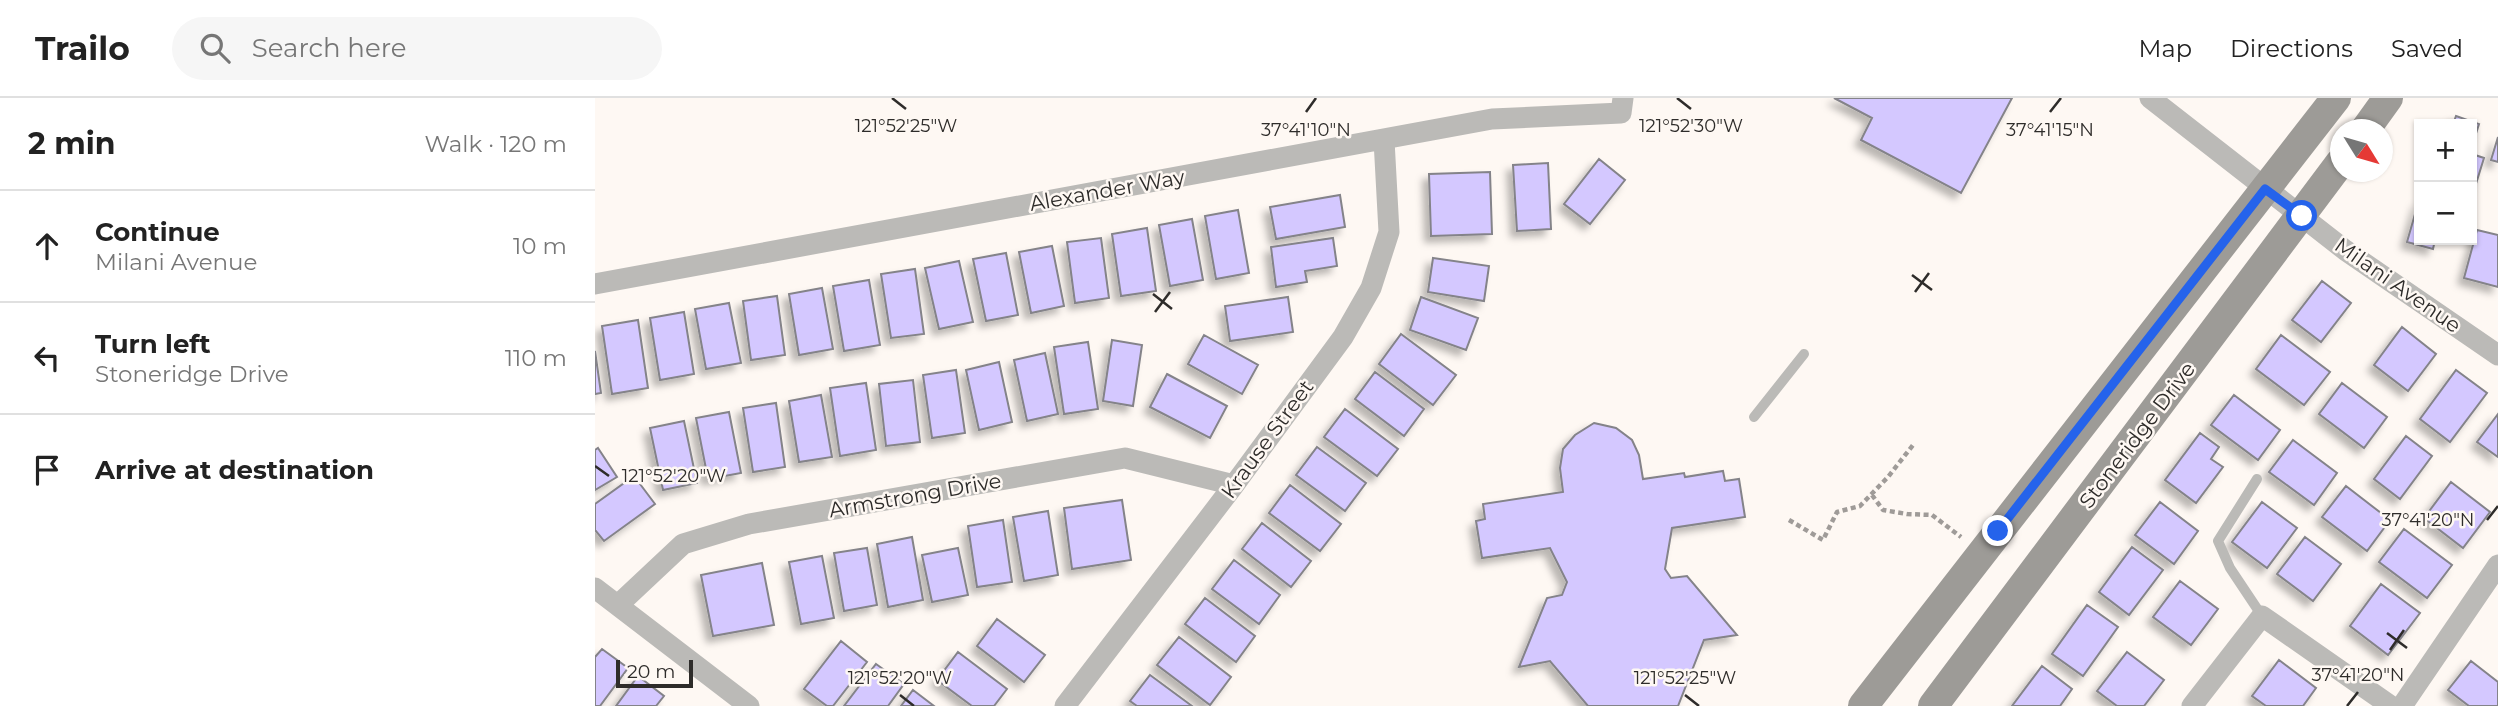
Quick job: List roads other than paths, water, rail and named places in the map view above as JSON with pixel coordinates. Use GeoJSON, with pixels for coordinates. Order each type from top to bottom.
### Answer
{"type":"FeatureCollection","features":[{"type":"Feature","properties":{"kind":"main road"},"geometry":{"type":"LineString","coordinates":[[1863,706],[2336,98]]}},
{"type":"Feature","properties":{"kind":"main road"},"geometry":{"type":"LineString","coordinates":[[2373,119],[2388,98]]}},
{"type":"Feature","properties":{"kind":"main road","name":"Stoneridge Drive"},"geometry":{"type":"LineString","coordinates":[[1933,706],[2330,177]]}},
{"type":"Feature","properties":{"kind":"street","name":"Milani Avenue"},"geometry":{"type":"LineString","coordinates":[[2150,98],[2345,250],[2498,355]]}},
{"type":"Feature","properties":{"kind":"street","name":"Alexander Way"},"geometry":{"type":"LineString","coordinates":[[595,284],[1492,119],[1622,105]]}},
{"type":"Feature","properties":{"kind":"street","name":"Krause Street"},"geometry":{"type":"LineString","coordinates":[[1065,706],[1343,337],[1371,288],[1389,232],[1384,140]]}},
{"type":"Feature","properties":{"kind":"street","name":"Armstrong Drive"},"geometry":{"type":"LineString","coordinates":[[618,605],[683,544],[749,524],[1125,458],[1234,485]]}},
{"type":"Feature","properties":{"kind":"street"},"geometry":{"type":"LineString","coordinates":[[2402,706],[2498,565]]}},
{"type":"Feature","properties":{"kind":"street"},"geometry":{"type":"LineString","coordinates":[[595,587],[749,706]]}},
{"type":"Feature","properties":{"kind":"street"},"geometry":{"type":"LineString","coordinates":[[2192,706],[2262,616],[2391,706]]}},
{"type":"Feature","properties":{"kind":"lane"},"geometry":{"type":"LineString","coordinates":[[1754,417],[1804,354]]}},
{"type":"Feature","properties":{"kind":"lane"},"geometry":{"type":"LineString","coordinates":[[2257,479],[2217,541],[2230,568],[2262,616]]}}]}
